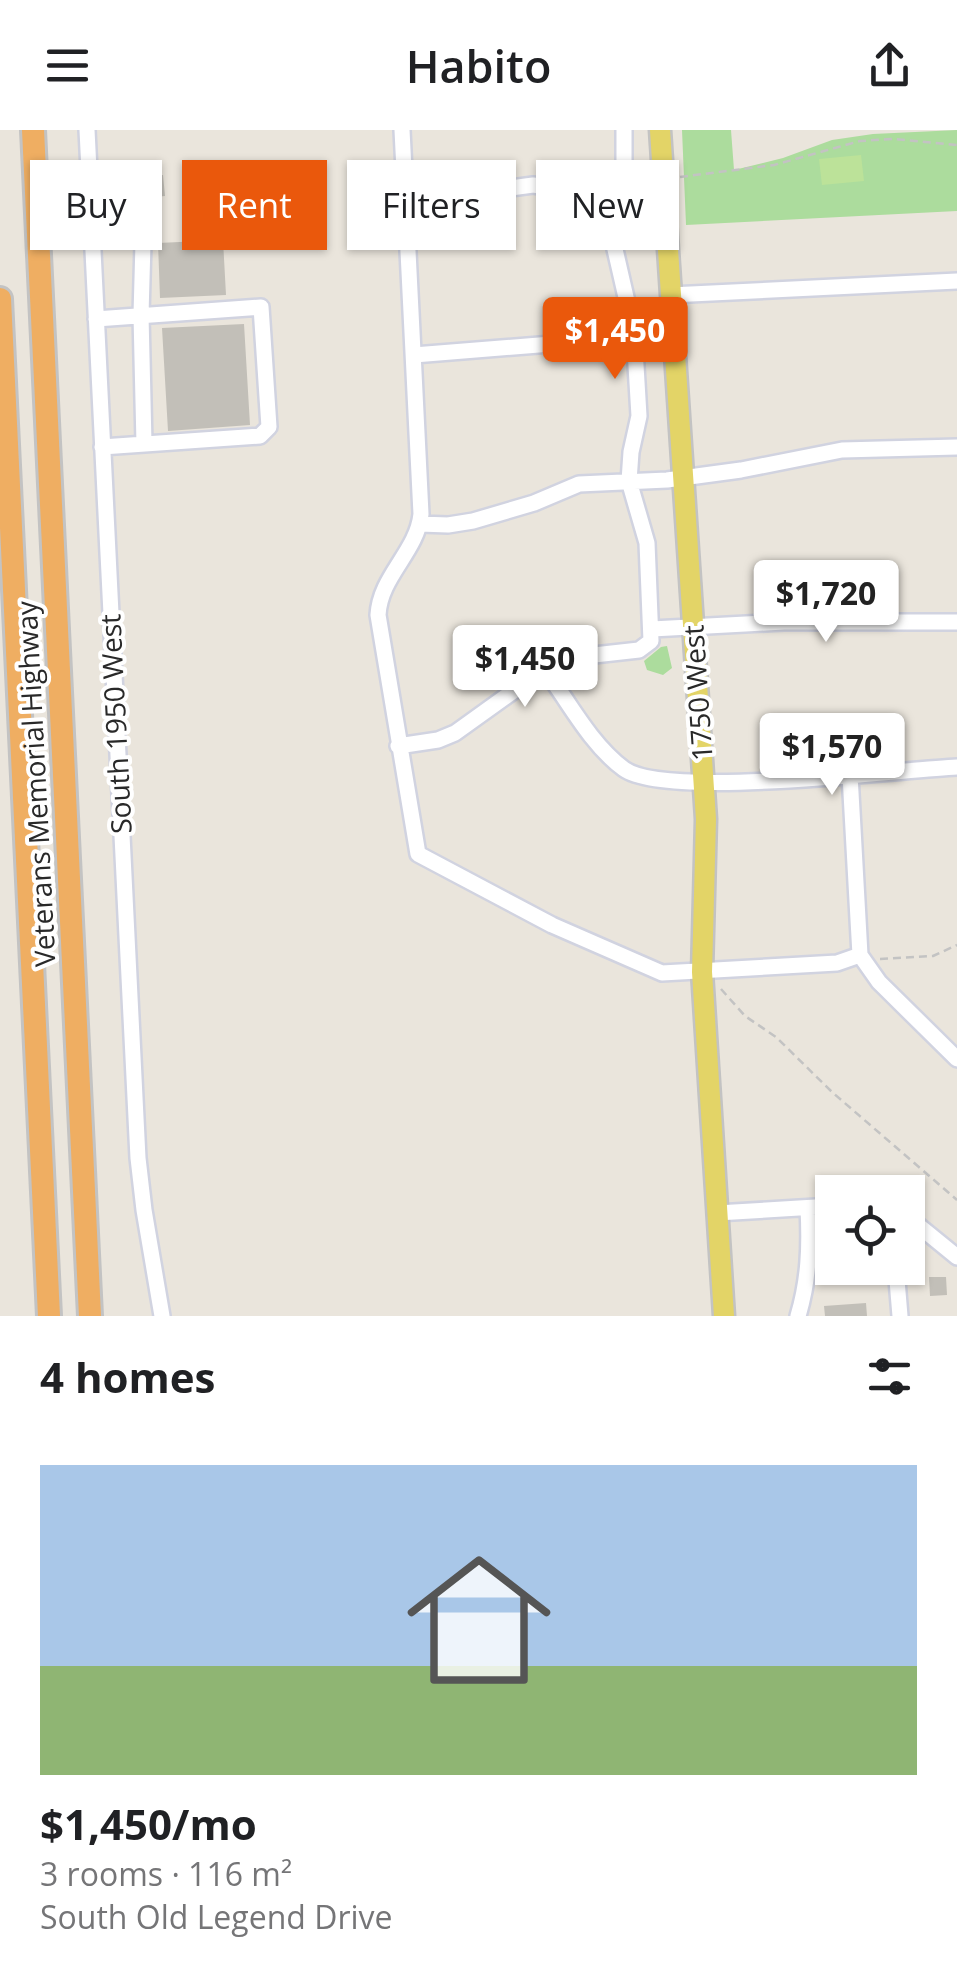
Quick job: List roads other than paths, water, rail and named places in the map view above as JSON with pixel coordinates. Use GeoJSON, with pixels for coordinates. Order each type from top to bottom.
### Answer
{"type":"FeatureCollection","features":[{"type":"Feature","properties":{"kind":"highway","name":"Veterans Memorial Highway"},"geometry":{"type":"LineString","coordinates":[[34,130],[90,1316]]}},
{"type":"Feature","properties":{"kind":"highway","name":"Veterans Memorial Highway"},"geometry":{"type":"LineString","coordinates":[[0,299],[49,1316]]}},
{"type":"Feature","properties":{"kind":"main road","name":"1750 West"},"geometry":{"type":"LineString","coordinates":[[660,130],[662,160]]}},
{"type":"Feature","properties":{"kind":"main road","name":"1750 West"},"geometry":{"type":"LineString","coordinates":[[668,250],[704,783],[707,859],[702,972],[724,1316]]}},
{"type":"Feature","properties":{"kind":"street","name":"South 1950 West"},"geometry":{"type":"LineString","coordinates":[[88,130],[140,1173],[162,1316]]}},
{"type":"Feature","properties":{"kind":"street"},"geometry":{"type":"LineString","coordinates":[[402,130],[404,160]]}},
{"type":"Feature","properties":{"kind":"street"},"geometry":{"type":"LineString","coordinates":[[624,130],[624,160]]}},
{"type":"Feature","properties":{"kind":"street"},"geometry":{"type":"LineString","coordinates":[[143,250],[140,316],[144,444]]}},
{"type":"Feature","properties":{"kind":"street"},"geometry":{"type":"LineString","coordinates":[[408,250],[420,524],[385,586],[379,605],[398,746],[418,854],[552,926],[662,973],[837,963],[860,955]]}},
{"type":"Feature","properties":{"kind":"street"},"geometry":{"type":"LineString","coordinates":[[398,746],[438,740],[455,733],[544,668],[570,655],[644,648],[651,642],[647,543],[629,481],[639,416],[634,332],[615,250]]}},
{"type":"Feature","properties":{"kind":"street"},"geometry":{"type":"LineString","coordinates":[[670,295],[957,281]]}},
{"type":"Feature","properties":{"kind":"street"},"geometry":{"type":"LineString","coordinates":[[96,319],[261,308],[269,427],[260,436],[102,446]]}},
{"type":"Feature","properties":{"kind":"street"},"geometry":{"type":"LineString","coordinates":[[414,355],[576,342],[634,332]]}},
{"type":"Feature","properties":{"kind":"street"},"geometry":{"type":"LineString","coordinates":[[420,524],[448,525],[473,520],[534,503],[580,484],[742,470],[842,450],[957,447]]}},
{"type":"Feature","properties":{"kind":"street"},"geometry":{"type":"LineString","coordinates":[[652,629],[784,622],[957,622]]}},
{"type":"Feature","properties":{"kind":"street"},"geometry":{"type":"LineString","coordinates":[[544,668],[608,756],[628,772],[660,781],[704,783],[957,767]]}},
{"type":"Feature","properties":{"kind":"street"},"geometry":{"type":"LineString","coordinates":[[850,774],[860,955],[879,982],[957,1058]]}},
{"type":"Feature","properties":{"kind":"street"},"geometry":{"type":"LineString","coordinates":[[717,1213],[815,1207]]}},
{"type":"Feature","properties":{"kind":"street"},"geometry":{"type":"LineString","coordinates":[[798,1316],[808,1283],[808,1208]]}},
{"type":"Feature","properties":{"kind":"street"},"geometry":{"type":"LineString","coordinates":[[925,1230],[957,1257]]}},
{"type":"Feature","properties":{"kind":"street"},"geometry":{"type":"LineString","coordinates":[[897,1285],[900,1316]]}}]}
